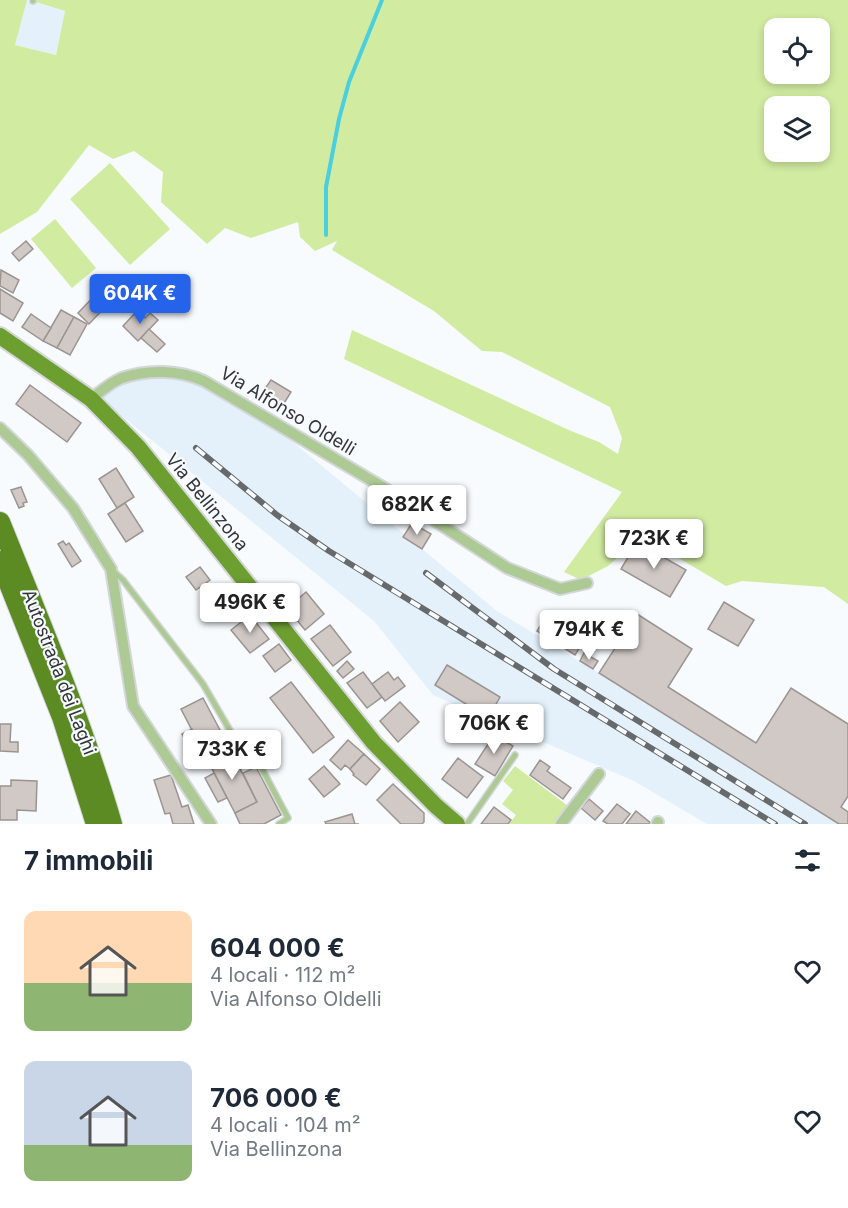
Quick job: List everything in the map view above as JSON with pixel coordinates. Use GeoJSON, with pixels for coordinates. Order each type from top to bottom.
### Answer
{"type":"FeatureCollection","features":[{"type":"Feature","properties":{"kind":"highway","name":"Autostrada dei Laghi"},"geometry":{"type":"LineString","coordinates":[[0,522],[70,698],[112,824]]}},
{"type":"Feature","properties":{"kind":"highway","name":"Autostrada dei Laghi"},"geometry":{"type":"LineString","coordinates":[[0,561],[62,717],[96,824]]}},
{"type":"Feature","properties":{"kind":"main road","name":"Via Bellinzona"},"geometry":{"type":"LineString","coordinates":[[0,336],[91,399],[138,447],[374,743],[457,824]]}},
{"type":"Feature","properties":{"kind":"street","name":"Via Alfonso Oldelli"},"geometry":{"type":"LineString","coordinates":[[91,399],[120,378],[153,372],[188,374],[204,381],[386,489],[507,568],[560,589],[587,584]]}},
{"type":"Feature","properties":{"kind":"street"},"geometry":{"type":"LineString","coordinates":[[0,428],[28,455],[73,508],[111,569],[134,706],[210,824]]}},
{"type":"Feature","properties":{"kind":"street"},"geometry":{"type":"LineString","coordinates":[[561,824],[599,774]]}},
{"type":"Feature","properties":{"kind":"lane"},"geometry":{"type":"LineString","coordinates":[[111,569],[123,580],[202,684],[239,746],[251,748],[288,818],[279,824]]}},
{"type":"Feature","properties":{"kind":"lane"},"geometry":{"type":"LineString","coordinates":[[467,824],[515,755]]}},
{"type":"Feature","properties":{"kind":"shaded area"},"geometry":{"type":"Polygon","coordinates":[[[27,0],[65,11],[56,55],[15,45],[27,0]]]}},
{"type":"Feature","properties":{"kind":"shaded area"},"geometry":{"type":"Polygon","coordinates":[[[188,374],[258,413],[497,611],[839,824],[707,824],[634,781],[433,695],[374,621],[100,398],[120,378],[188,374]]]}},
{"type":"Feature","properties":{"kind":"green space"},"geometry":{"type":"Polygon","coordinates":[[[0,0],[27,0],[15,45],[56,55],[65,11],[29,0],[848,0],[848,604],[824,587],[742,581],[726,586],[641,536],[608,566],[581,580],[564,572],[622,492],[344,359],[352,330],[599,442],[618,454],[622,438],[610,407],[502,352],[482,351],[434,311],[332,250],[337,241],[315,251],[300,237],[298,222],[251,238],[225,228],[207,244],[161,202],[163,172],[134,151],[113,159],[89,145],[37,212],[0,234],[0,0]]]}},
{"type":"Feature","properties":{"kind":"green space"},"geometry":{"type":"Polygon","coordinates":[[[110,163],[170,229],[130,265],[70,199],[110,163]]]}},
{"type":"Feature","properties":{"kind":"green space"},"geometry":{"type":"Polygon","coordinates":[[[55,219],[96,268],[72,288],[31,239],[55,219]]]}},
{"type":"Feature","properties":{"kind":"green space"},"geometry":{"type":"Polygon","coordinates":[[[515,766],[568,806],[554,824],[509,824],[516,815],[502,804],[513,790],[503,781],[515,766]]]}},
{"type":"Feature","properties":{"kind":"building"},"geometry":{"type":"Polygon","coordinates":[[[26,241],[33,249],[19,261],[12,253],[26,241]]]}},
{"type":"Feature","properties":{"kind":"building"},"geometry":{"type":"Polygon","coordinates":[[[1,270],[19,280],[13,293],[0,286],[1,270]]]}},
{"type":"Feature","properties":{"kind":"building"},"geometry":{"type":"Polygon","coordinates":[[[102,288],[113,299],[89,324],[78,313],[102,288]]]}},
{"type":"Feature","properties":{"kind":"building"},"geometry":{"type":"Polygon","coordinates":[[[0,289],[23,303],[13,321],[0,313],[0,289]]]}},
{"type":"Feature","properties":{"kind":"building"},"geometry":{"type":"Polygon","coordinates":[[[61,310],[74,317],[57,348],[43,341],[61,310]]]}},
{"type":"Feature","properties":{"kind":"building"},"geometry":{"type":"Polygon","coordinates":[[[137,311],[145,318],[150,313],[158,320],[138,341],[123,326],[137,311]]]}},
{"type":"Feature","properties":{"kind":"building"},"geometry":{"type":"Polygon","coordinates":[[[31,314],[51,328],[43,341],[22,327],[31,314]]]}},
{"type":"Feature","properties":{"kind":"building"},"geometry":{"type":"Polygon","coordinates":[[[74,317],[87,324],[70,355],[57,348],[74,317]]]}},
{"type":"Feature","properties":{"kind":"building"},"geometry":{"type":"Polygon","coordinates":[[[149,329],[165,344],[157,352],[141,338],[149,329]]]}},
{"type":"Feature","properties":{"kind":"building"},"geometry":{"type":"Polygon","coordinates":[[[271,380],[291,392],[283,405],[262,393],[271,380]]]}},
{"type":"Feature","properties":{"kind":"building"},"geometry":{"type":"Polygon","coordinates":[[[30,385],[81,423],[67,442],[16,404],[30,385]]]}},
{"type":"Feature","properties":{"kind":"building"},"geometry":{"type":"Polygon","coordinates":[[[116,468],[134,497],[117,508],[99,479],[116,468]]]}},
{"type":"Feature","properties":{"kind":"building"},"geometry":{"type":"Polygon","coordinates":[[[21,487],[27,502],[19,508],[11,490],[21,487]]]}},
{"type":"Feature","properties":{"kind":"building"},"geometry":{"type":"Polygon","coordinates":[[[125,503],[143,531],[126,542],[108,514],[125,503]]]}},
{"type":"Feature","properties":{"kind":"building"},"geometry":{"type":"Polygon","coordinates":[[[412,523],[431,534],[422,549],[403,537],[412,523]]]}},
{"type":"Feature","properties":{"kind":"building"},"geometry":{"type":"Polygon","coordinates":[[[63,541],[66,545],[69,543],[81,561],[72,567],[58,544],[63,541]]]}},
{"type":"Feature","properties":{"kind":"building"},"geometry":{"type":"Polygon","coordinates":[[[637,542],[686,570],[670,597],[621,569],[637,542]]]}},
{"type":"Feature","properties":{"kind":"building"},"geometry":{"type":"Polygon","coordinates":[[[200,567],[210,580],[196,590],[186,577],[200,567]]]}},
{"type":"Feature","properties":{"kind":"building"},"geometry":{"type":"Polygon","coordinates":[[[220,592],[229,605],[215,615],[205,603],[220,592]]]}},
{"type":"Feature","properties":{"kind":"building"},"geometry":{"type":"Polygon","coordinates":[[[306,592],[324,614],[305,630],[287,608],[306,592]]]}},
{"type":"Feature","properties":{"kind":"building"},"geometry":{"type":"Polygon","coordinates":[[[724,602],[754,620],[738,646],[708,629],[724,602]]]}},
{"type":"Feature","properties":{"kind":"building"},"geometry":{"type":"Polygon","coordinates":[[[548,613],[587,636],[575,655],[537,631],[548,613]]]}},
{"type":"Feature","properties":{"kind":"building"},"geometry":{"type":"Polygon","coordinates":[[[637,614],[692,649],[668,687],[756,743],[791,688],[848,724],[848,796],[841,807],[848,812],[848,824],[839,824],[599,673],[637,614]]]}},
{"type":"Feature","properties":{"kind":"building"},"geometry":{"type":"Polygon","coordinates":[[[250,615],[269,639],[250,653],[231,630],[250,615]]]}},
{"type":"Feature","properties":{"kind":"building"},"geometry":{"type":"Polygon","coordinates":[[[330,625],[351,652],[333,666],[311,639],[330,625]]]}},
{"type":"Feature","properties":{"kind":"building"},"geometry":{"type":"Polygon","coordinates":[[[279,644],[291,660],[275,672],[263,656],[279,644]]]}},
{"type":"Feature","properties":{"kind":"building"},"geometry":{"type":"Polygon","coordinates":[[[584,653],[598,661],[593,669],[580,661],[584,653]]]}},
{"type":"Feature","properties":{"kind":"building"},"geometry":{"type":"Polygon","coordinates":[[[347,661],[354,669],[343,678],[337,671],[347,661]]]}},
{"type":"Feature","properties":{"kind":"building"},"geometry":{"type":"Polygon","coordinates":[[[447,665],[500,697],[490,715],[487,717],[435,685],[447,665]]]}},
{"type":"Feature","properties":{"kind":"building"},"geometry":{"type":"Polygon","coordinates":[[[363,672],[382,697],[367,708],[347,683],[363,672]]]}},
{"type":"Feature","properties":{"kind":"building"},"geometry":{"type":"Polygon","coordinates":[[[388,672],[394,680],[398,677],[405,686],[385,701],[372,684],[388,672]]]}},
{"type":"Feature","properties":{"kind":"building"},"geometry":{"type":"Polygon","coordinates":[[[291,682],[334,737],[313,753],[270,698],[291,682]]]}},
{"type":"Feature","properties":{"kind":"building"},"geometry":{"type":"Polygon","coordinates":[[[203,698],[230,749],[208,761],[181,709],[203,698]]]}},
{"type":"Feature","properties":{"kind":"building"},"geometry":{"type":"Polygon","coordinates":[[[400,702],[419,722],[398,742],[380,721],[400,702]]]}},
{"type":"Feature","properties":{"kind":"building"},"geometry":{"type":"Polygon","coordinates":[[[0,724],[11,724],[10,742],[18,742],[18,752],[0,751],[0,724]]]}},
{"type":"Feature","properties":{"kind":"building"},"geometry":{"type":"Polygon","coordinates":[[[192,729],[204,754],[195,759],[182,734],[192,729]]]}},
{"type":"Feature","properties":{"kind":"building"},"geometry":{"type":"Polygon","coordinates":[[[494,735],[513,746],[495,776],[475,764],[494,735]]]}},
{"type":"Feature","properties":{"kind":"building"},"geometry":{"type":"Polygon","coordinates":[[[348,740],[364,754],[350,769],[345,765],[341,770],[330,760],[348,740]]]}},
{"type":"Feature","properties":{"kind":"building"},"geometry":{"type":"Polygon","coordinates":[[[230,749],[257,802],[235,813],[208,761],[230,749]]]}},
{"type":"Feature","properties":{"kind":"building"},"geometry":{"type":"Polygon","coordinates":[[[364,754],[380,769],[366,785],[353,775],[350,769],[364,754]]]}},
{"type":"Feature","properties":{"kind":"building"},"geometry":{"type":"Polygon","coordinates":[[[458,758],[483,777],[467,798],[442,779],[458,758]]]}},
{"type":"Feature","properties":{"kind":"building"},"geometry":{"type":"Polygon","coordinates":[[[540,760],[550,767],[547,771],[571,788],[563,799],[530,775],[540,760]]]}},
{"type":"Feature","properties":{"kind":"building"},"geometry":{"type":"Polygon","coordinates":[[[324,766],[340,784],[324,797],[309,779],[324,766]]]}},
{"type":"Feature","properties":{"kind":"building"},"geometry":{"type":"Polygon","coordinates":[[[256,767],[281,815],[264,824],[240,824],[235,813],[257,802],[243,773],[256,767]]]}},
{"type":"Feature","properties":{"kind":"building"},"geometry":{"type":"Polygon","coordinates":[[[214,773],[227,798],[218,802],[205,778],[214,773]]]}},
{"type":"Feature","properties":{"kind":"building"},"geometry":{"type":"Polygon","coordinates":[[[171,775],[182,807],[188,805],[194,824],[173,824],[170,813],[165,814],[154,780],[171,775]]]}},
{"type":"Feature","properties":{"kind":"building"},"geometry":{"type":"Polygon","coordinates":[[[11,780],[37,781],[36,811],[17,810],[17,820],[0,820],[0,786],[11,786],[11,780]]]}},
{"type":"Feature","properties":{"kind":"building"},"geometry":{"type":"Polygon","coordinates":[[[393,784],[424,813],[422,824],[401,824],[377,800],[393,784]]]}},
{"type":"Feature","properties":{"kind":"building"},"geometry":{"type":"Polygon","coordinates":[[[589,799],[603,811],[595,820],[581,808],[589,799]]]}},
{"type":"Feature","properties":{"kind":"building"},"geometry":{"type":"Polygon","coordinates":[[[617,804],[630,814],[622,824],[608,824],[603,821],[617,804]]]}},
{"type":"Feature","properties":{"kind":"building"},"geometry":{"type":"Polygon","coordinates":[[[494,807],[511,820],[508,824],[481,824],[494,807]]]}},
{"type":"Feature","properties":{"kind":"building"},"geometry":{"type":"Polygon","coordinates":[[[636,811],[652,824],[626,824],[636,811]]]}},
{"type":"Feature","properties":{"kind":"building"},"geometry":{"type":"Polygon","coordinates":[[[352,814],[355,824],[326,824],[325,822],[352,814]]]}},
{"type":"Feature","properties":{"kind":"waterway"},"geometry":{"type":"LineString","coordinates":[[326,235],[326,187],[339,119],[349,82],[382,0]]}},
{"type":"Feature","properties":{"kind":"railway"},"geometry":{"type":"LineString","coordinates":[[196,448],[277,515],[329,551],[775,824]]}},
{"type":"Feature","properties":{"kind":"railway"},"geometry":{"type":"LineString","coordinates":[[426,573],[554,669],[805,824]]}}]}
